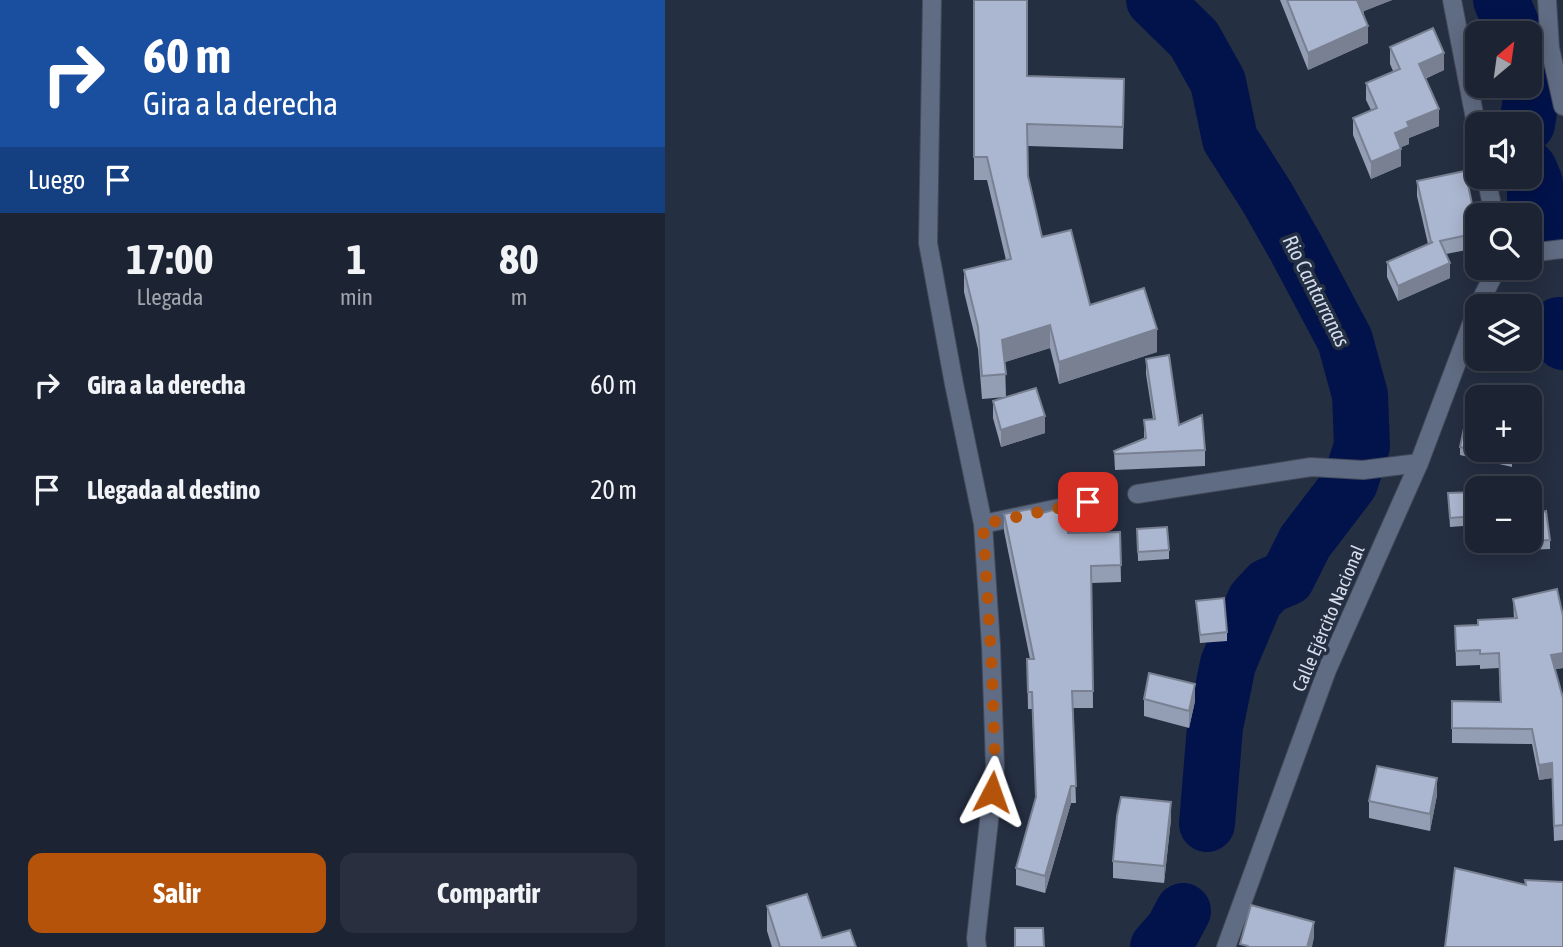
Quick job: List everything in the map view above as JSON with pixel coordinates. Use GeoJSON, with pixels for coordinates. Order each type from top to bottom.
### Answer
{"type":"FeatureCollection","features":[{"type":"Feature","properties":{"kind":"street"},"geometry":{"type":"LineString","coordinates":[[932,0],[928,243],[983,524],[991,646],[995,767],[977,947]]}},
{"type":"Feature","properties":{"kind":"street"},"geometry":{"type":"LineString","coordinates":[[1452,0],[1474,112]]}},
{"type":"Feature","properties":{"kind":"street"},"geometry":{"type":"LineString","coordinates":[[1547,0],[1557,47],[1563,106]]}},
{"type":"Feature","properties":{"kind":"street"},"geometry":{"type":"LineString","coordinates":[[1542,251],[1563,249]]}},
{"type":"Feature","properties":{"kind":"street","name":"Calle Ejército Nacional"},"geometry":{"type":"LineString","coordinates":[[1226,947],[1327,670],[1419,463],[1465,342]]}},
{"type":"Feature","properties":{"kind":"street"},"geometry":{"type":"LineString","coordinates":[[1137,494],[1311,467],[1363,470],[1419,463]]}},
{"type":"Feature","properties":{"kind":"street"},"geometry":{"type":"LineString","coordinates":[[983,524],[1088,502]]}},
{"type":"Feature","properties":{"kind":"building"},"geometry":{"type":"Polygon","coordinates":[[[974,0],[1027,0],[1027,76],[1124,79],[1123,127],[1027,124],[1028,176],[1042,237],[1071,230],[1090,305],[1144,288],[1157,329],[1059,362],[1050,325],[1002,340],[1006,374],[982,376],[978,327],[964,270],[1011,259],[987,157],[974,157],[974,0]]]}},
{"type":"Feature","properties":{"kind":"building"},"geometry":{"type":"Polygon","coordinates":[[[1287,0],[1357,0],[1368,26],[1308,53],[1287,0]]]}},
{"type":"Feature","properties":{"kind":"building"},"geometry":{"type":"Polygon","coordinates":[[[1433,28],[1444,53],[1419,64],[1439,109],[1407,122],[1409,127],[1395,133],[1401,149],[1371,162],[1353,118],[1377,108],[1366,83],[1400,69],[1390,47],[1433,28]]]}},
{"type":"Feature","properties":{"kind":"building"},"geometry":{"type":"Polygon","coordinates":[[[1465,171],[1465,189],[1469,189],[1472,203],[1465,203],[1465,236],[1440,241],[1450,263],[1398,286],[1387,262],[1433,242],[1417,181],[1465,171]]]}},
{"type":"Feature","properties":{"kind":"building"},"geometry":{"type":"Polygon","coordinates":[[[1169,355],[1179,425],[1202,415],[1205,450],[1115,454],[1114,451],[1146,438],[1144,420],[1155,419],[1146,359],[1169,355]]]}},
{"type":"Feature","properties":{"kind":"building"},"geometry":{"type":"Polygon","coordinates":[[[1036,388],[1045,416],[1001,430],[993,401],[1036,388]]]}},
{"type":"Feature","properties":{"kind":"building"},"geometry":{"type":"Polygon","coordinates":[[[1465,424],[1465,448],[1460,447],[1465,424]]]}},
{"type":"Feature","properties":{"kind":"building"},"geometry":{"type":"Polygon","coordinates":[[[1465,492],[1465,517],[1450,518],[1448,493],[1465,492]]]}},
{"type":"Feature","properties":{"kind":"building"},"geometry":{"type":"Polygon","coordinates":[[[1064,507],[1068,533],[1120,532],[1121,565],[1091,566],[1093,691],[1072,691],[1076,786],[1071,786],[1045,876],[1016,868],[1036,797],[1032,692],[1028,692],[1027,659],[1034,659],[1004,514],[1030,509],[1036,515],[1064,507]]]}},
{"type":"Feature","properties":{"kind":"building"},"geometry":{"type":"Polygon","coordinates":[[[1546,511],[1550,540],[1542,540],[1542,512],[1546,511]]]}},
{"type":"Feature","properties":{"kind":"building"},"geometry":{"type":"Polygon","coordinates":[[[1167,527],[1169,550],[1138,552],[1137,529],[1167,527]]]}},
{"type":"Feature","properties":{"kind":"building"},"geometry":{"type":"Polygon","coordinates":[[[1557,589],[1563,616],[1563,653],[1551,655],[1563,698],[1563,825],[1554,826],[1552,763],[1539,765],[1532,729],[1452,728],[1452,701],[1501,702],[1499,653],[1480,654],[1480,650],[1456,651],[1455,626],[1478,625],[1478,620],[1517,618],[1513,599],[1557,589]]]}},
{"type":"Feature","properties":{"kind":"building"},"geometry":{"type":"Polygon","coordinates":[[[1224,598],[1227,632],[1200,635],[1196,601],[1224,598]]]}},
{"type":"Feature","properties":{"kind":"building"},"geometry":{"type":"Polygon","coordinates":[[[1149,673],[1195,684],[1189,711],[1144,699],[1149,673]]]}},
{"type":"Feature","properties":{"kind":"building"},"geometry":{"type":"Polygon","coordinates":[[[1377,766],[1437,778],[1430,814],[1369,801],[1377,766]]]}},
{"type":"Feature","properties":{"kind":"building"},"geometry":{"type":"Polygon","coordinates":[[[1121,797],[1171,802],[1164,866],[1113,861],[1121,797]]]}},
{"type":"Feature","properties":{"kind":"building"},"geometry":{"type":"Polygon","coordinates":[[[1455,868],[1526,885],[1525,880],[1563,882],[1563,947],[1445,947],[1455,868]]]}},
{"type":"Feature","properties":{"kind":"building"},"geometry":{"type":"Polygon","coordinates":[[[807,894],[822,938],[850,930],[856,947],[780,947],[767,906],[807,894]]]}},
{"type":"Feature","properties":{"kind":"building"},"geometry":{"type":"Polygon","coordinates":[[[1251,905],[1314,922],[1307,947],[1248,947],[1240,944],[1251,905]]]}},
{"type":"Feature","properties":{"kind":"building"},"geometry":{"type":"Polygon","coordinates":[[[1015,928],[1043,928],[1044,947],[1015,947],[1015,928]]]}},
{"type":"Feature","properties":{"kind":"waterway","name":"Rio Cantarranas"},"geometry":{"type":"LineString","coordinates":[[1154,0],[1194,39],[1218,82],[1230,139],[1267,197],[1345,340],[1360,395],[1362,446],[1350,483],[1305,542],[1287,578],[1268,586],[1255,600],[1228,664],[1215,727],[1207,824]]}},
{"type":"Feature","properties":{"kind":"waterway","name":"Rio Cantarranas"},"geometry":{"type":"LineString","coordinates":[[1501,0],[1510,21]]}},
{"type":"Feature","properties":{"kind":"waterway","name":"Rio Cantarranas"},"geometry":{"type":"LineString","coordinates":[[1529,112],[1531,98]]}},
{"type":"Feature","properties":{"kind":"waterway","name":"Rio Cantarranas"},"geometry":{"type":"LineString","coordinates":[[1535,189],[1535,210],[1546,229]]}},
{"type":"Feature","properties":{"kind":"waterway","name":"Rio Cantarranas"},"geometry":{"type":"LineString","coordinates":[[1559,325],[1563,342]]}},
{"type":"Feature","properties":{"kind":"waterway","name":"Rio Cantarranas"},"geometry":{"type":"LineString","coordinates":[[1158,947],[1173,930],[1183,911]]}},
{"type":"Feature","properties":{"kind":"route"},"geometry":{"type":"LineString","coordinates":[[992,792],[995,767],[992,671],[983,524],[1088,502]]}}]}
